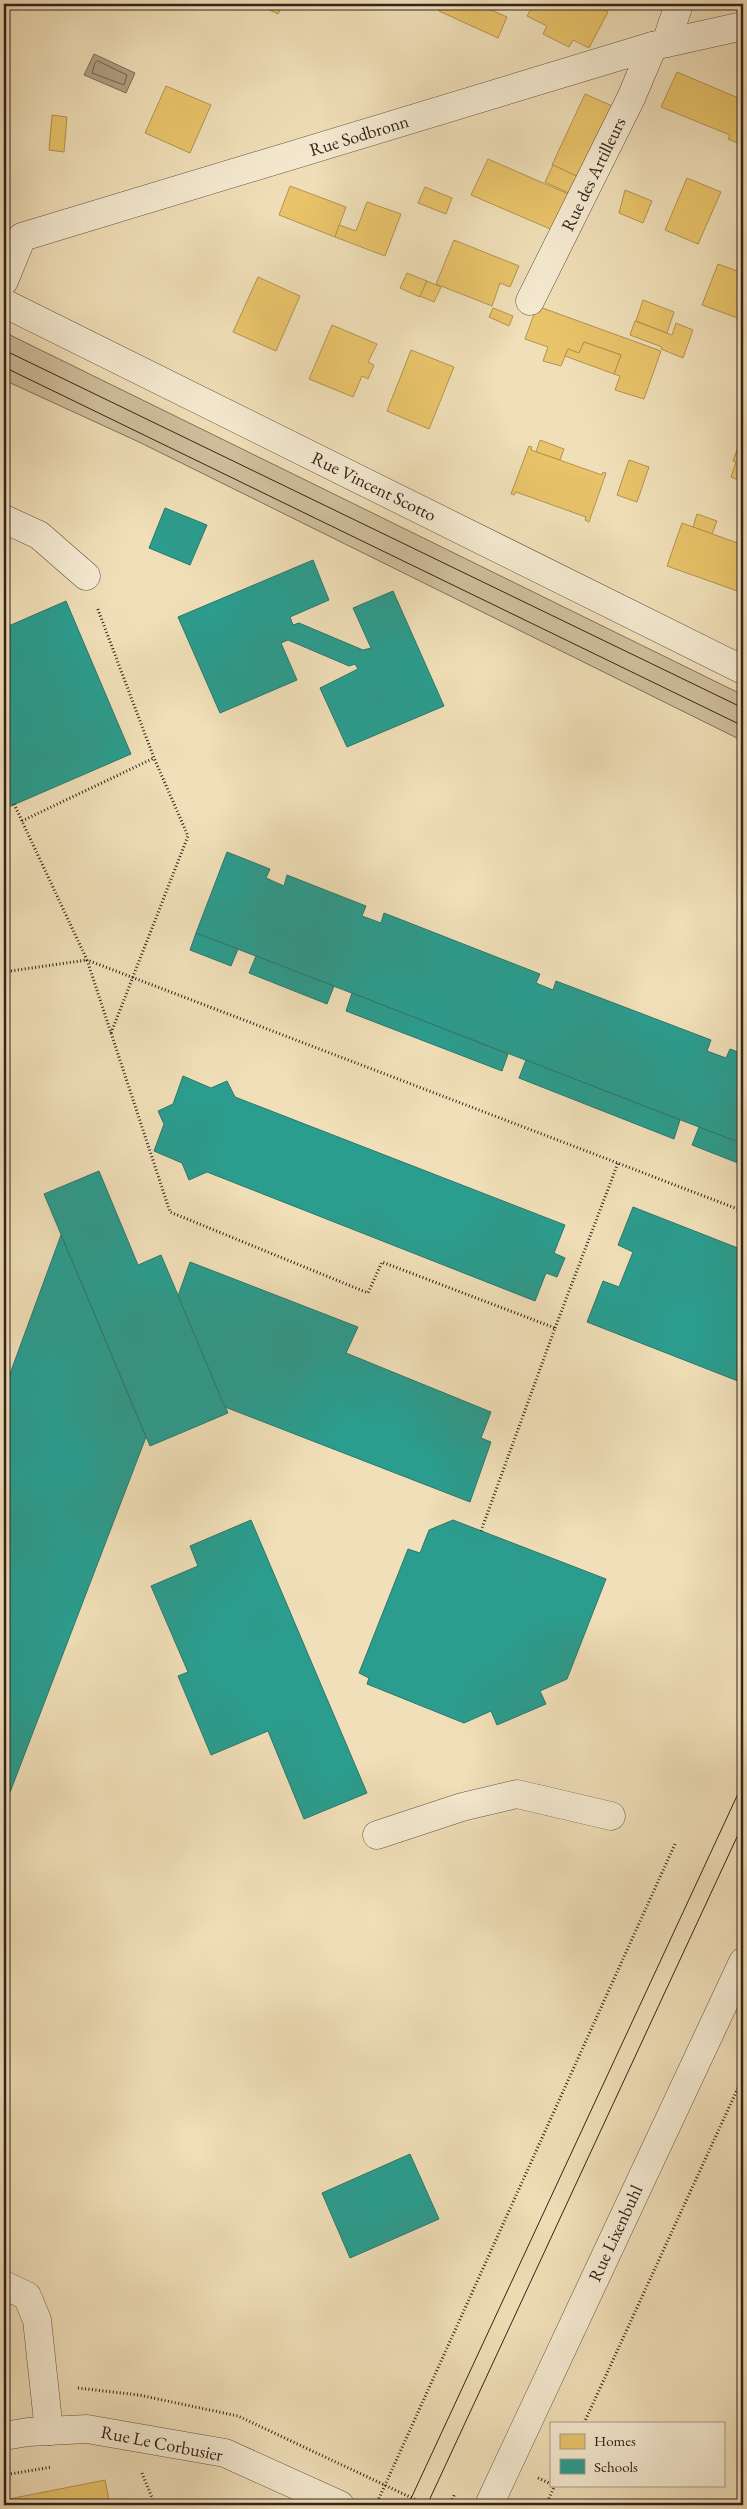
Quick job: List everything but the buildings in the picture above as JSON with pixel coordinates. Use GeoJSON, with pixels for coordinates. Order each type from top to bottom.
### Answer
{"type":"FeatureCollection","features":[{"type":"Feature","properties":{"kind":"street","name":"Rue des Artilleurs"},"geometry":{"type":"LineString","coordinates":[[530,301],[630,98],[660,44],[679,4]]}},
{"type":"Feature","properties":{"kind":"street","name":"Rue Sodbronn"},"geometry":{"type":"LineString","coordinates":[[4,280],[22,237],[660,44],[743,26]]}},
{"type":"Feature","properties":{"kind":"street","name":"Rue Vincent Scotto"},"geometry":{"type":"LineString","coordinates":[[4,303],[743,670]]}},
{"type":"Feature","properties":{"kind":"street"},"geometry":{"type":"LineString","coordinates":[[4,519],[39,534],[86,576]]}},
{"type":"Feature","properties":{"kind":"street"},"geometry":{"type":"LineString","coordinates":[[378,1835],[462,1807],[517,1794],[611,1816]]}},
{"type":"Feature","properties":{"kind":"street","name":"Rue Lixenbuhl"},"geometry":{"type":"LineString","coordinates":[[489,2505],[743,1962]]}},
{"type":"Feature","properties":{"kind":"street"},"geometry":{"type":"LineString","coordinates":[[4,2285],[27,2296],[37,2320],[49,2431]]}},
{"type":"Feature","properties":{"kind":"street","name":"Rue Le Corbusier"},"geometry":{"type":"LineString","coordinates":[[4,2436],[87,2429],[225,2454],[340,2505]]}},
{"type":"Feature","properties":{"kind":"path"},"geometry":{"type":"LineString","coordinates":[[86,576],[154,758],[188,836],[111,1033]]}},
{"type":"Feature","properties":{"kind":"path"},"geometry":{"type":"LineString","coordinates":[[22,821],[154,758]]}},
{"type":"Feature","properties":{"kind":"path"},"geometry":{"type":"LineString","coordinates":[[14,804],[87,960],[170,1212],[368,1293],[382,1262],[556,1328]]}},
{"type":"Feature","properties":{"kind":"path"},"geometry":{"type":"LineString","coordinates":[[4,972],[87,960],[743,1211]]}},
{"type":"Feature","properties":{"kind":"path"},"geometry":{"type":"LineString","coordinates":[[481,1531],[618,1163]]}},
{"type":"Feature","properties":{"kind":"path"},"geometry":{"type":"LineString","coordinates":[[376,2505],[675,1844]]}},
{"type":"Feature","properties":{"kind":"path"},"geometry":{"type":"LineString","coordinates":[[584,2422],[743,2077]]}},
{"type":"Feature","properties":{"kind":"path"},"geometry":{"type":"LineString","coordinates":[[141,2469],[155,2505]]}},
{"type":"Feature","properties":{"kind":"path"},"geometry":{"type":"LineString","coordinates":[[546,2505],[554,2486]]}},
{"type":"Feature","properties":{"kind":"shaded area"},"geometry":{"type":"Polygon","coordinates":[[[4,332],[743,695],[743,741],[139,442],[4,380],[4,332]]]}},
{"type":"Feature","properties":{"kind":"water"},"geometry":{"type":"Polygon","coordinates":[[[94,54],[135,73],[126,93],[84,75],[94,54]]]}},
{"type":"Feature","properties":{"kind":"tram line"},"geometry":{"type":"LineString","coordinates":[[4,350],[743,708]]}},
{"type":"Feature","properties":{"kind":"tram line"},"geometry":{"type":"LineString","coordinates":[[4,367],[743,726]]}},
{"type":"Feature","properties":{"kind":"tram line"},"geometry":{"type":"LineString","coordinates":[[408,2505],[743,1783]]}},
{"type":"Feature","properties":{"kind":"tram line"},"geometry":{"type":"LineString","coordinates":[[427,2505],[743,1824]]}}]}
